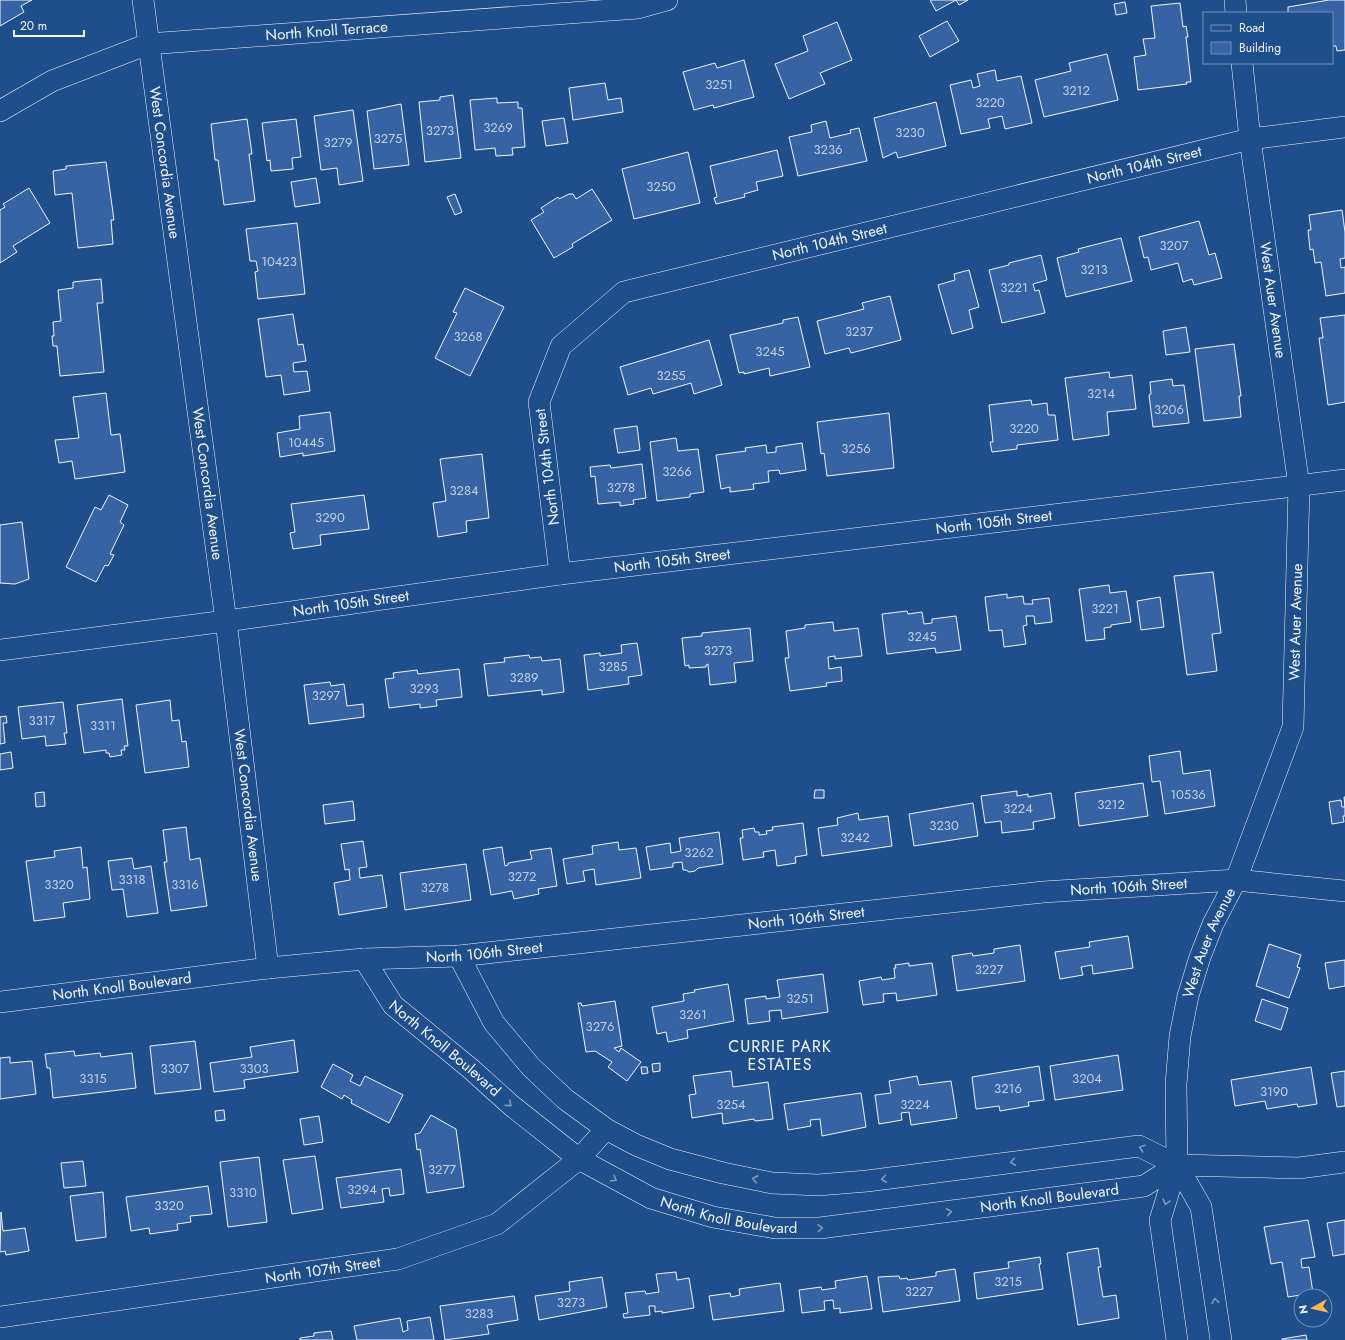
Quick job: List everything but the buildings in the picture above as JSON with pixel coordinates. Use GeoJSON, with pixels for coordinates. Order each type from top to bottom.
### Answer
{"type":"FeatureCollection","features":[{"type":"Feature","properties":{"kind":"street","name":"West Concordia Avenue"},"geometry":{"type":"LineString","coordinates":[[143,0],[226,621],[268,968]]}},
{"type":"Feature","properties":{"kind":"street","name":"North Knoll Terrace"},"geometry":{"type":"LineString","coordinates":[[0,111],[52,81],[148,44],[638,8],[667,0]]}},
{"type":"Feature","properties":{"kind":"street"},"geometry":{"type":"LineString","coordinates":[[1235,0],[1236,12]]}},
{"type":"Feature","properties":{"kind":"street","name":"West Auer Avenue"},"geometry":{"type":"LineString","coordinates":[[1177,1340],[1160,1220],[1177,1164],[1176,1084],[1180,1036],[1187,1003],[1200,957],[1210,931],[1236,880],[1293,727],[1299,486],[1250,139],[1242,64]]}},
{"type":"Feature","properties":{"kind":"street","name":"North 104th Street"},"geometry":{"type":"LineString","coordinates":[[560,574],[538,402],[561,346],[624,292],[1250,139],[1345,127]]}},
{"type":"Feature","properties":{"kind":"street","name":"North 105th Street"},"geometry":{"type":"LineString","coordinates":[[0,650],[226,621],[560,574],[1345,480]]}},
{"type":"Feature","properties":{"kind":"street","name":"North 106th Street"},"geometry":{"type":"LineString","coordinates":[[268,968],[364,959],[459,956],[1043,892],[1236,880],[1345,891]]}},
{"type":"Feature","properties":{"kind":"street"},"geometry":{"type":"LineString","coordinates":[[459,956],[494,1023],[531,1066],[565,1099],[606,1129],[636,1145],[670,1159],[723,1174],[788,1184],[818,1185],[867,1181],[1138,1146],[1177,1164],[1299,1168],[1345,1162]]}},
{"type":"Feature","properties":{"kind":"street","name":"North Knoll Boulevard"},"geometry":{"type":"LineString","coordinates":[[364,959],[393,1005],[512,1106],[579,1159],[651,1198],[713,1217],[775,1228],[820,1228],[869,1223],[1144,1186],[1177,1164]]}},
{"type":"Feature","properties":{"kind":"street","name":"North Knoll Boulevard"},"geometry":{"type":"LineString","coordinates":[[0,1002],[268,968]]}},
{"type":"Feature","properties":{"kind":"street","name":"North 107th Street"},"geometry":{"type":"LineString","coordinates":[[0,1317],[398,1259],[497,1224],[579,1159],[606,1129]]}},
{"type":"Feature","properties":{"kind":"street","name":"West Auer Avenue"},"geometry":{"type":"LineString","coordinates":[[1177,1164],[1201,1207],[1221,1340]]}},
{"type":"Feature","properties":{"kind":"district","name":"CURRIE PARK ESTATES"},"geometry":{"type":"Point","coordinates":[780,1055]}}]}
